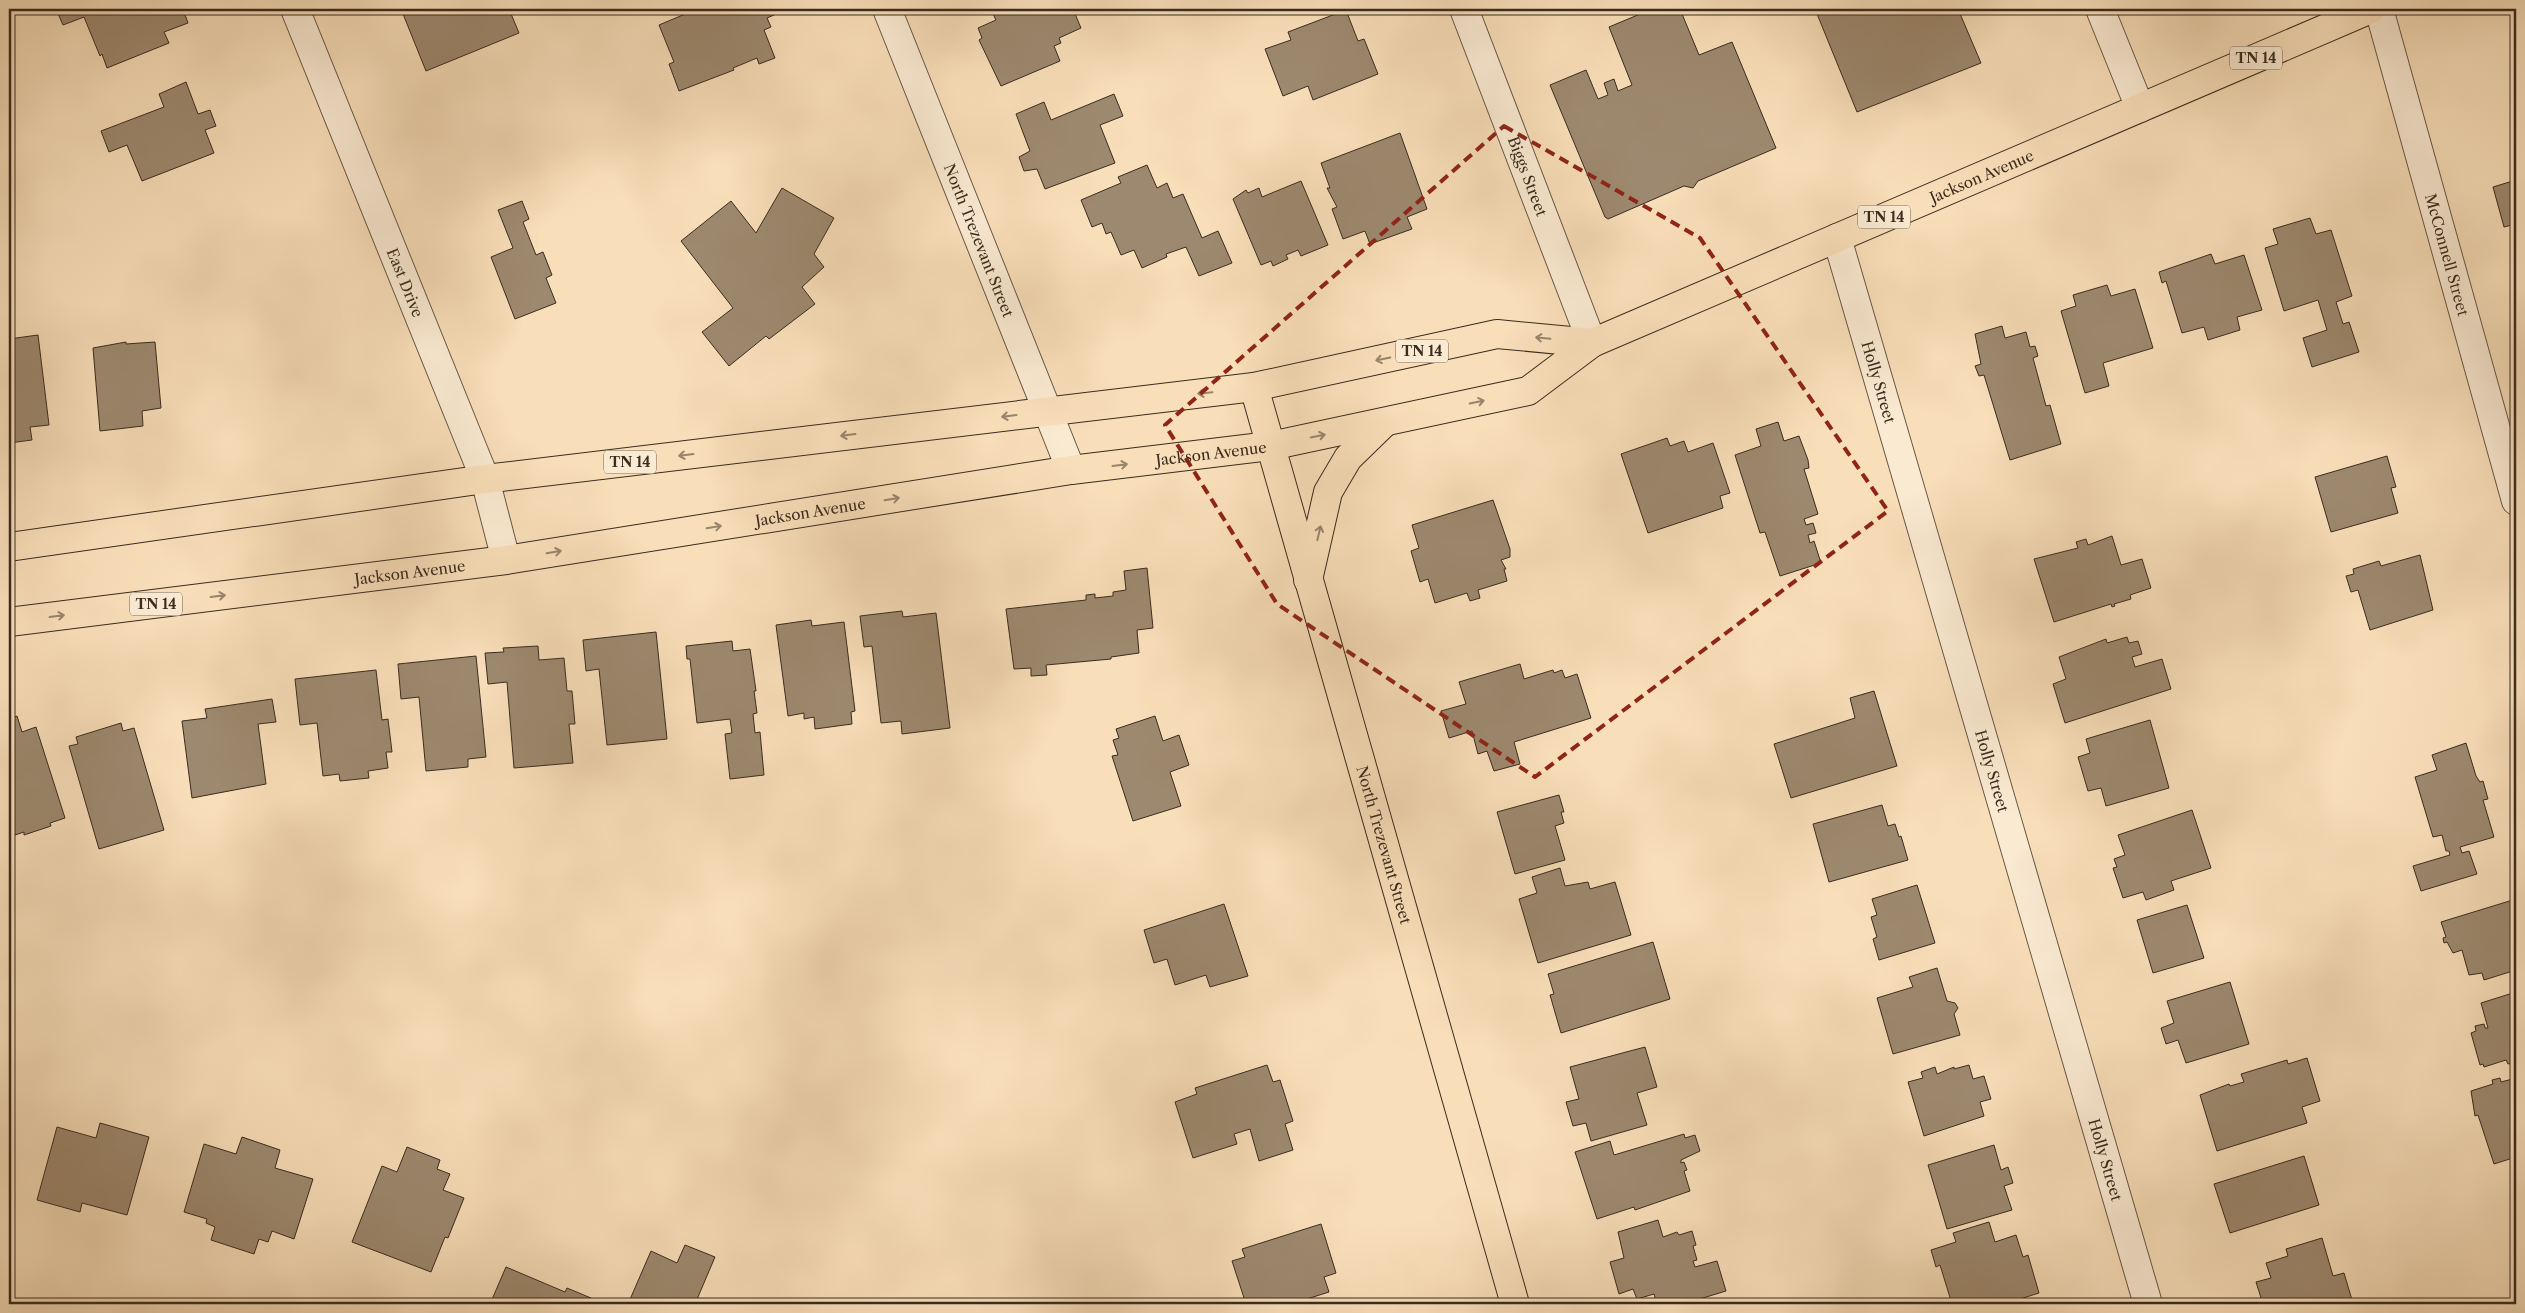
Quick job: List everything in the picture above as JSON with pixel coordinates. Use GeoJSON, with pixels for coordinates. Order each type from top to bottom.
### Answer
{"type":"FeatureCollection","features":[{"type":"Feature","properties":{"kind":"main road","name":"Jackson Avenue"},"geometry":{"type":"LineString","coordinates":[[9,622],[506,560],[1071,470],[1270,446],[1528,391],[1592,342],[2371,9]]}},
{"type":"Feature","properties":{"kind":"main road","name":"Jackson Avenue"},"geometry":{"type":"LineString","coordinates":[[9,547],[485,479],[1254,387],[1498,334],[1592,342]]}},
{"type":"Feature","properties":{"kind":"main road","name":"North Trezevant Street"},"geometry":{"type":"LineString","coordinates":[[1254,387],[1515,1304]]}},
{"type":"Feature","properties":{"kind":"main road"},"geometry":{"type":"LineString","coordinates":[[1308,581],[1328,492],[1348,458],[1385,422]]}},
{"type":"Feature","properties":{"kind":"street","name":"East Drive"},"geometry":{"type":"LineString","coordinates":[[295,9],[485,479],[506,560]]}},
{"type":"Feature","properties":{"kind":"street","name":"North Trezevant Street"},"geometry":{"type":"LineString","coordinates":[[888,9],[1071,470]]}},
{"type":"Feature","properties":{"kind":"street","name":"Biggs Street"},"geometry":{"type":"LineString","coordinates":[[1464,9],[1592,342]]}},
{"type":"Feature","properties":{"kind":"street"},"geometry":{"type":"LineString","coordinates":[[2100,9],[2140,108]]}},
{"type":"Feature","properties":{"kind":"street","name":"McConnell Street"},"geometry":{"type":"LineString","coordinates":[[2379,9],[2516,501]]}},
{"type":"Feature","properties":{"kind":"street","name":"Holly Street"},"geometry":{"type":"LineString","coordinates":[[1837,238],[2148,1304]]}},
{"type":"Feature","properties":{"kind":"highlighted area"},"geometry":{"type":"Polygon","coordinates":[[[1504,126],[1700,238],[1888,511],[1535,777],[1277,604],[1165,425],[1504,126]]]}},
{"type":"Feature","properties":{"kind":"building"},"geometry":{"type":"Polygon","coordinates":[[[56,9],[183,9],[188,23],[164,32],[169,43],[107,68],[84,17],[63,25],[56,9]]]}},
{"type":"Feature","properties":{"kind":"building"},"geometry":{"type":"Polygon","coordinates":[[[401,9],[509,9],[519,33],[426,71],[401,9]]]}},
{"type":"Feature","properties":{"kind":"building"},"geometry":{"type":"Polygon","coordinates":[[[697,9],[771,9],[774,15],[767,18],[771,27],[764,30],[775,58],[759,64],[757,58],[733,68],[734,70],[679,91],[669,64],[674,62],[659,25],[697,9]]]}},
{"type":"Feature","properties":{"kind":"building"},"geometry":{"type":"Polygon","coordinates":[[[1000,9],[1073,9],[1081,28],[1059,38],[1061,43],[1054,46],[1060,61],[1001,86],[979,40],[982,38],[978,28],[996,20],[992,12],[1000,9]]]}},
{"type":"Feature","properties":{"kind":"building"},"geometry":{"type":"Polygon","coordinates":[[[1652,9],[1680,9],[1699,55],[1732,42],[1776,148],[1698,181],[1693,188],[1684,186],[1608,219],[1605,217],[1550,85],[1586,70],[1598,99],[1608,95],[1604,83],[1614,79],[1618,91],[1632,85],[1609,27],[1652,9]]]}},
{"type":"Feature","properties":{"kind":"building"},"geometry":{"type":"Polygon","coordinates":[[[1815,9],[1958,9],[1981,63],[1857,112],[1815,9]]]}},
{"type":"Feature","properties":{"kind":"building"},"geometry":{"type":"Polygon","coordinates":[[[1346,10],[1358,41],[1364,39],[1378,74],[1313,100],[1308,86],[1283,96],[1265,49],[1291,40],[1288,32],[1346,10]]]}},
{"type":"Feature","properties":{"kind":"building"},"geometry":{"type":"Polygon","coordinates":[[[186,82],[198,114],[210,110],[216,126],[205,130],[214,153],[142,181],[127,145],[109,152],[101,131],[164,107],[159,94],[186,82]]]}},
{"type":"Feature","properties":{"kind":"building"},"geometry":{"type":"Polygon","coordinates":[[[1114,94],[1123,116],[1100,125],[1115,163],[1045,189],[1037,169],[1024,171],[1019,157],[1030,151],[1016,114],[1044,102],[1051,120],[1114,94]]]}},
{"type":"Feature","properties":{"kind":"building"},"geometry":{"type":"Polygon","coordinates":[[[1400,133],[1427,209],[1407,217],[1412,229],[1370,244],[1365,231],[1343,239],[1332,209],[1337,207],[1327,188],[1330,188],[1321,163],[1400,133]]]}},
{"type":"Feature","properties":{"kind":"building"},"geometry":{"type":"Polygon","coordinates":[[[1147,165],[1157,188],[1167,183],[1173,198],[1183,194],[1202,238],[1218,231],[1232,263],[1199,276],[1186,247],[1166,254],[1167,257],[1142,268],[1134,250],[1121,255],[1111,232],[1106,234],[1102,223],[1092,227],[1081,200],[1121,183],[1118,177],[1147,165]]]}},
{"type":"Feature","properties":{"kind":"building"},"geometry":{"type":"Polygon","coordinates":[[[2516,180],[2516,224],[2504,227],[2493,187],[2516,180]]]}},
{"type":"Feature","properties":{"kind":"building"},"geometry":{"type":"Polygon","coordinates":[[[1301,181],[1328,245],[1301,256],[1298,250],[1286,255],[1288,259],[1273,266],[1271,261],[1261,265],[1233,199],[1246,190],[1248,193],[1259,188],[1262,197],[1301,181]]]}},
{"type":"Feature","properties":{"kind":"building"},"geometry":{"type":"Polygon","coordinates":[[[782,188],[834,218],[814,254],[824,267],[802,287],[815,304],[769,339],[766,336],[729,366],[702,332],[733,308],[681,241],[731,201],[756,233],[782,188]]]}},
{"type":"Feature","properties":{"kind":"building"},"geometry":{"type":"Polygon","coordinates":[[[522,201],[529,219],[523,222],[536,255],[543,252],[552,275],[546,278],[556,303],[515,319],[491,257],[513,248],[498,210],[522,201]]]}},
{"type":"Feature","properties":{"kind":"building"},"geometry":{"type":"Polygon","coordinates":[[[2310,218],[2316,234],[2331,230],[2352,296],[2336,302],[2343,324],[2349,322],[2359,352],[2312,367],[2303,338],[2327,330],[2318,300],[2284,311],[2265,248],[2278,244],[2273,229],[2310,218]]]}},
{"type":"Feature","properties":{"kind":"building"},"geometry":{"type":"Polygon","coordinates":[[[2211,254],[2215,264],[2244,255],[2262,310],[2237,317],[2240,330],[2208,340],[2204,327],[2182,333],[2166,281],[2162,283],[2159,272],[2211,254]]]}},
{"type":"Feature","properties":{"kind":"building"},"geometry":{"type":"Polygon","coordinates":[[[2107,285],[2111,296],[2135,289],[2153,348],[2103,363],[2109,386],[2085,393],[2061,311],[2076,306],[2073,295],[2107,285]]]}},
{"type":"Feature","properties":{"kind":"building"},"geometry":{"type":"Polygon","coordinates":[[[2002,326],[2005,338],[2026,332],[2030,347],[2035,346],[2038,356],[2033,358],[2046,406],[2050,405],[2061,444],[2010,460],[1984,375],[1979,376],[1975,366],[1981,364],[1975,334],[2002,326]]]}},
{"type":"Feature","properties":{"kind":"building"},"geometry":{"type":"Polygon","coordinates":[[[38,335],[49,425],[30,427],[32,440],[9,443],[9,339],[38,335]]]}},
{"type":"Feature","properties":{"kind":"building"},"geometry":{"type":"Polygon","coordinates":[[[126,342],[126,344],[155,342],[161,408],[142,411],[143,426],[100,431],[93,348],[126,342]]]}},
{"type":"Feature","properties":{"kind":"building"},"geometry":{"type":"Polygon","coordinates":[[[1778,422],[1784,441],[1799,436],[1808,460],[1809,468],[1804,469],[1818,514],[1804,519],[1806,525],[1813,523],[1816,533],[1808,535],[1810,543],[1814,541],[1821,563],[1780,576],[1765,532],[1760,533],[1735,455],[1761,446],[1756,429],[1778,422]]]}},
{"type":"Feature","properties":{"kind":"building"},"geometry":{"type":"Polygon","coordinates":[[[1667,438],[1670,446],[1684,441],[1688,452],[1713,443],[1730,493],[1720,496],[1723,508],[1648,533],[1621,454],[1667,438]]]}},
{"type":"Feature","properties":{"kind":"building"},"geometry":{"type":"Polygon","coordinates":[[[2387,456],[2396,487],[2391,488],[2398,513],[2331,532],[2315,477],[2387,456]]]}},
{"type":"Feature","properties":{"kind":"building"},"geometry":{"type":"Polygon","coordinates":[[[1493,500],[1510,549],[1510,557],[1501,560],[1506,569],[1504,569],[1507,581],[1478,590],[1480,598],[1470,601],[1467,593],[1435,603],[1428,579],[1420,582],[1411,551],[1419,548],[1412,525],[1493,500]]]}},
{"type":"Feature","properties":{"kind":"building"},"geometry":{"type":"Polygon","coordinates":[[[2112,536],[2121,565],[2142,559],[2151,588],[2130,595],[2131,599],[2114,604],[2115,606],[2112,607],[2111,604],[2054,622],[2034,559],[2078,548],[2076,542],[2086,539],[2088,545],[2112,536]]]}},
{"type":"Feature","properties":{"kind":"building"},"geometry":{"type":"Polygon","coordinates":[[[2420,555],[2433,610],[2370,630],[2358,590],[2351,592],[2346,576],[2354,574],[2353,569],[2379,561],[2381,566],[2420,555]]]}},
{"type":"Feature","properties":{"kind":"building"},"geometry":{"type":"Polygon","coordinates":[[[1147,568],[1153,628],[1137,630],[1139,653],[1111,657],[1111,659],[1046,665],[1047,675],[1031,676],[1031,668],[1014,669],[1006,609],[1086,600],[1086,595],[1095,594],[1095,598],[1113,596],[1113,592],[1126,590],[1124,571],[1147,568]]]}},
{"type":"Feature","properties":{"kind":"building"},"geometry":{"type":"Polygon","coordinates":[[[902,611],[903,617],[936,613],[950,728],[902,734],[901,721],[881,723],[872,646],[864,647],[860,616],[902,611]]]}},
{"type":"Feature","properties":{"kind":"building"},"geometry":{"type":"Polygon","coordinates":[[[811,620],[812,626],[844,622],[855,711],[851,712],[852,724],[815,729],[814,717],[804,719],[804,713],[788,716],[776,625],[811,620]]]}},
{"type":"Feature","properties":{"kind":"building"},"geometry":{"type":"Polygon","coordinates":[[[656,632],[667,739],[607,745],[599,669],[586,671],[583,640],[656,632]]]}},
{"type":"Feature","properties":{"kind":"building"},"geometry":{"type":"Polygon","coordinates":[[[2127,637],[2129,643],[2138,641],[2142,654],[2132,657],[2135,667],[2162,659],[2171,689],[2065,723],[2053,684],[2066,679],[2059,657],[2106,639],[2107,643],[2127,637]]]}},
{"type":"Feature","properties":{"kind":"building"},"geometry":{"type":"Polygon","coordinates":[[[732,641],[733,651],[750,649],[756,691],[754,691],[757,713],[753,714],[755,733],[760,732],[764,775],[730,779],[725,734],[732,733],[730,719],[697,723],[690,659],[687,659],[686,646],[732,641]]]}},
{"type":"Feature","properties":{"kind":"building"},"geometry":{"type":"Polygon","coordinates":[[[538,646],[539,660],[564,658],[567,691],[572,691],[575,724],[569,724],[573,763],[514,768],[507,682],[488,684],[485,653],[504,652],[503,648],[538,646]]]}},
{"type":"Feature","properties":{"kind":"building"},"geometry":{"type":"Polygon","coordinates":[[[476,656],[486,757],[468,759],[468,767],[426,771],[419,697],[401,699],[398,664],[476,656]]]}},
{"type":"Feature","properties":{"kind":"building"},"geometry":{"type":"Polygon","coordinates":[[[1520,664],[1524,679],[1553,670],[1554,673],[1562,670],[1565,678],[1577,674],[1591,718],[1514,742],[1520,764],[1494,771],[1487,751],[1478,754],[1472,731],[1449,738],[1441,711],[1466,704],[1459,682],[1520,664]]]}},
{"type":"Feature","properties":{"kind":"building"},"geometry":{"type":"Polygon","coordinates":[[[376,670],[382,720],[388,719],[392,752],[386,752],[388,768],[368,771],[369,778],[340,781],[339,774],[323,776],[317,723],[300,725],[295,679],[376,670]]]}},
{"type":"Feature","properties":{"kind":"building"},"geometry":{"type":"Polygon","coordinates":[[[1874,691],[1897,766],[1791,798],[1774,744],[1855,718],[1850,698],[1874,691]]]}},
{"type":"Feature","properties":{"kind":"building"},"geometry":{"type":"Polygon","coordinates":[[[272,699],[276,722],[258,724],[266,784],[192,798],[182,721],[207,718],[205,709],[272,699]]]}},
{"type":"Feature","properties":{"kind":"building"},"geometry":{"type":"Polygon","coordinates":[[[17,716],[22,732],[36,727],[65,818],[50,823],[51,826],[24,835],[24,832],[15,835],[9,815],[9,719],[17,716]]]}},
{"type":"Feature","properties":{"kind":"building"},"geometry":{"type":"Polygon","coordinates":[[[1155,716],[1163,741],[1179,735],[1189,765],[1170,772],[1181,806],[1133,821],[1112,756],[1118,755],[1113,740],[1119,738],[1116,729],[1155,716]]]}},
{"type":"Feature","properties":{"kind":"building"},"geometry":{"type":"Polygon","coordinates":[[[2150,720],[2169,788],[2106,806],[2101,788],[2088,791],[2078,757],[2090,753],[2086,739],[2150,720]]]}},
{"type":"Feature","properties":{"kind":"building"},"geometry":{"type":"Polygon","coordinates":[[[121,723],[123,731],[134,728],[164,830],[99,849],[69,746],[78,744],[76,737],[121,723]]]}},
{"type":"Feature","properties":{"kind":"building"},"geometry":{"type":"Polygon","coordinates":[[[2466,743],[2476,776],[2480,782],[2483,781],[2488,799],[2483,800],[2494,837],[2460,847],[2462,853],[2469,851],[2477,874],[2421,891],[2413,866],[2450,855],[2449,851],[2446,851],[2442,835],[2433,837],[2415,777],[2437,770],[2432,755],[2466,743]]]}},
{"type":"Feature","properties":{"kind":"building"},"geometry":{"type":"Polygon","coordinates":[[[1559,795],[1564,812],[1561,812],[1564,823],[1555,826],[1565,860],[1515,874],[1497,812],[1559,795]]]}},
{"type":"Feature","properties":{"kind":"building"},"geometry":{"type":"Polygon","coordinates":[[[1882,805],[1888,826],[1895,824],[1899,837],[1901,836],[1908,860],[1829,882],[1813,824],[1882,805]]]}},
{"type":"Feature","properties":{"kind":"building"},"geometry":{"type":"Polygon","coordinates":[[[2192,810],[2211,868],[2171,881],[2174,890],[2146,900],[2143,892],[2123,898],[2113,868],[2117,867],[2114,859],[2125,855],[2118,835],[2192,810]]]}},
{"type":"Feature","properties":{"kind":"building"},"geometry":{"type":"Polygon","coordinates":[[[1560,868],[1565,886],[1588,882],[1590,889],[1615,882],[1631,935],[1538,963],[1519,899],[1537,893],[1532,877],[1560,868]]]}},
{"type":"Feature","properties":{"kind":"building"},"geometry":{"type":"Polygon","coordinates":[[[1917,885],[1935,943],[1879,960],[1873,939],[1877,937],[1871,917],[1877,915],[1872,899],[1917,885]]]}},
{"type":"Feature","properties":{"kind":"building"},"geometry":{"type":"Polygon","coordinates":[[[2516,899],[2516,970],[2484,980],[2482,973],[2469,975],[2462,950],[2453,953],[2447,942],[2444,943],[2443,938],[2446,937],[2441,922],[2516,899]]]}},
{"type":"Feature","properties":{"kind":"building"},"geometry":{"type":"Polygon","coordinates":[[[1224,904],[1248,976],[1210,987],[1206,975],[1175,985],[1167,959],[1154,963],[1144,930],[1224,904]]]}},
{"type":"Feature","properties":{"kind":"building"},"geometry":{"type":"Polygon","coordinates":[[[2187,905],[2204,958],[2153,973],[2137,920],[2187,905]]]}},
{"type":"Feature","properties":{"kind":"building"},"geometry":{"type":"Polygon","coordinates":[[[1653,942],[1670,999],[1561,1033],[1550,995],[1554,994],[1548,974],[1653,942]]]}},
{"type":"Feature","properties":{"kind":"building"},"geometry":{"type":"Polygon","coordinates":[[[1937,968],[1947,1001],[1955,1003],[1958,1008],[1954,1014],[1960,1035],[1893,1054],[1877,998],[1913,987],[1909,977],[1937,968]]]}},
{"type":"Feature","properties":{"kind":"building"},"geometry":{"type":"Polygon","coordinates":[[[2230,982],[2249,1044],[2186,1063],[2178,1040],[2166,1044],[2161,1028],[2174,1023],[2167,1001],[2230,982]]]}},
{"type":"Feature","properties":{"kind":"building"},"geometry":{"type":"Polygon","coordinates":[[[2516,992],[2516,1062],[2508,1064],[2506,1060],[2484,1067],[2483,1064],[2480,1065],[2471,1033],[2476,1031],[2475,1026],[2484,1024],[2485,1028],[2488,1028],[2481,1003],[2516,992]]]}},
{"type":"Feature","properties":{"kind":"building"},"geometry":{"type":"Polygon","coordinates":[[[1645,1047],[1657,1087],[1637,1093],[1647,1125],[1591,1141],[1586,1123],[1573,1126],[1566,1102],[1579,1099],[1570,1067],[1645,1047]]]}},
{"type":"Feature","properties":{"kind":"building"},"geometry":{"type":"Polygon","coordinates":[[[2307,1058],[2320,1101],[2302,1107],[2307,1123],[2217,1151],[2200,1095],[2229,1084],[2230,1086],[2244,1082],[2241,1074],[2287,1060],[2288,1064],[2307,1058]]]}},
{"type":"Feature","properties":{"kind":"building"},"geometry":{"type":"Polygon","coordinates":[[[1267,1065],[1273,1082],[1280,1080],[1293,1121],[1285,1124],[1293,1150],[1259,1161],[1250,1129],[1234,1134],[1237,1144],[1193,1158],[1175,1102],[1197,1094],[1195,1088],[1267,1065]]]}},
{"type":"Feature","properties":{"kind":"building"},"geometry":{"type":"Polygon","coordinates":[[[1969,1065],[1973,1079],[1984,1076],[1991,1099],[1980,1102],[1984,1116],[1924,1136],[1908,1082],[1923,1078],[1921,1072],[1935,1067],[1937,1074],[1954,1067],[1954,1069],[1969,1065]]]}},
{"type":"Feature","properties":{"kind":"building"},"geometry":{"type":"Polygon","coordinates":[[[2500,1078],[2501,1082],[2516,1078],[2516,1157],[2494,1164],[2478,1115],[2475,1116],[2471,1091],[2493,1084],[2492,1080],[2500,1078]]]}},
{"type":"Feature","properties":{"kind":"building"},"geometry":{"type":"Polygon","coordinates":[[[100,1123],[149,1137],[127,1215],[82,1203],[80,1212],[37,1200],[57,1127],[96,1138],[100,1123]]]}},
{"type":"Feature","properties":{"kind":"building"},"geometry":{"type":"Polygon","coordinates":[[[1684,1134],[1685,1138],[1695,1135],[1700,1151],[1681,1160],[1681,1163],[1684,1162],[1687,1170],[1684,1171],[1690,1191],[1635,1210],[1634,1207],[1597,1219],[1575,1152],[1610,1141],[1614,1155],[1684,1134]]]}},
{"type":"Feature","properties":{"kind":"building"},"geometry":{"type":"Polygon","coordinates":[[[242,1137],[280,1150],[275,1168],[313,1179],[294,1239],[272,1231],[268,1242],[259,1239],[254,1254],[211,1240],[215,1227],[206,1223],[207,1219],[184,1212],[204,1144],[236,1154],[242,1137]]]}},
{"type":"Feature","properties":{"kind":"building"},"geometry":{"type":"Polygon","coordinates":[[[1994,1145],[2001,1170],[2008,1167],[2013,1183],[2004,1186],[2012,1210],[1947,1229],[1928,1165],[1994,1145]]]}},
{"type":"Feature","properties":{"kind":"building"},"geometry":{"type":"Polygon","coordinates":[[[407,1147],[440,1160],[437,1169],[450,1174],[443,1190],[464,1198],[448,1238],[445,1237],[431,1272],[352,1242],[382,1166],[397,1172],[407,1147]]]}},
{"type":"Feature","properties":{"kind":"building"},"geometry":{"type":"Polygon","coordinates":[[[2304,1156],[2319,1205],[2230,1233],[2214,1184],[2304,1156]]]}},
{"type":"Feature","properties":{"kind":"building"},"geometry":{"type":"Polygon","coordinates":[[[1658,1220],[1663,1237],[1677,1232],[1679,1235],[1692,1231],[1696,1245],[1693,1246],[1697,1260],[1693,1261],[1695,1267],[1717,1261],[1726,1291],[1683,1304],[1682,1301],[1671,1304],[1657,1304],[1654,1294],[1637,1299],[1633,1289],[1619,1294],[1610,1262],[1624,1258],[1618,1232],[1658,1220]]]}},
{"type":"Feature","properties":{"kind":"building"},"geometry":{"type":"Polygon","coordinates":[[[1989,1222],[1995,1242],[2016,1235],[2023,1257],[2028,1255],[2039,1293],[2004,1304],[1952,1304],[1940,1265],[1936,1267],[1931,1250],[1956,1242],[1953,1233],[1989,1222]]]}},
{"type":"Feature","properties":{"kind":"building"},"geometry":{"type":"Polygon","coordinates":[[[1321,1224],[1336,1273],[1324,1277],[1329,1292],[1291,1304],[1246,1304],[1232,1261],[1245,1257],[1242,1249],[1321,1224]]]}},
{"type":"Feature","properties":{"kind":"building"},"geometry":{"type":"Polygon","coordinates":[[[2322,1238],[2333,1276],[2344,1273],[2352,1300],[2336,1304],[2265,1304],[2264,1300],[2262,1301],[2256,1282],[2271,1278],[2266,1263],[2288,1256],[2286,1249],[2322,1238]]]}},
{"type":"Feature","properties":{"kind":"building"},"geometry":{"type":"Polygon","coordinates":[[[685,1245],[715,1257],[695,1304],[628,1304],[651,1251],[677,1263],[685,1245]]]}},
{"type":"Feature","properties":{"kind":"building"},"geometry":{"type":"Polygon","coordinates":[[[506,1267],[565,1292],[567,1288],[591,1298],[588,1304],[490,1304],[506,1267]]]}}]}
